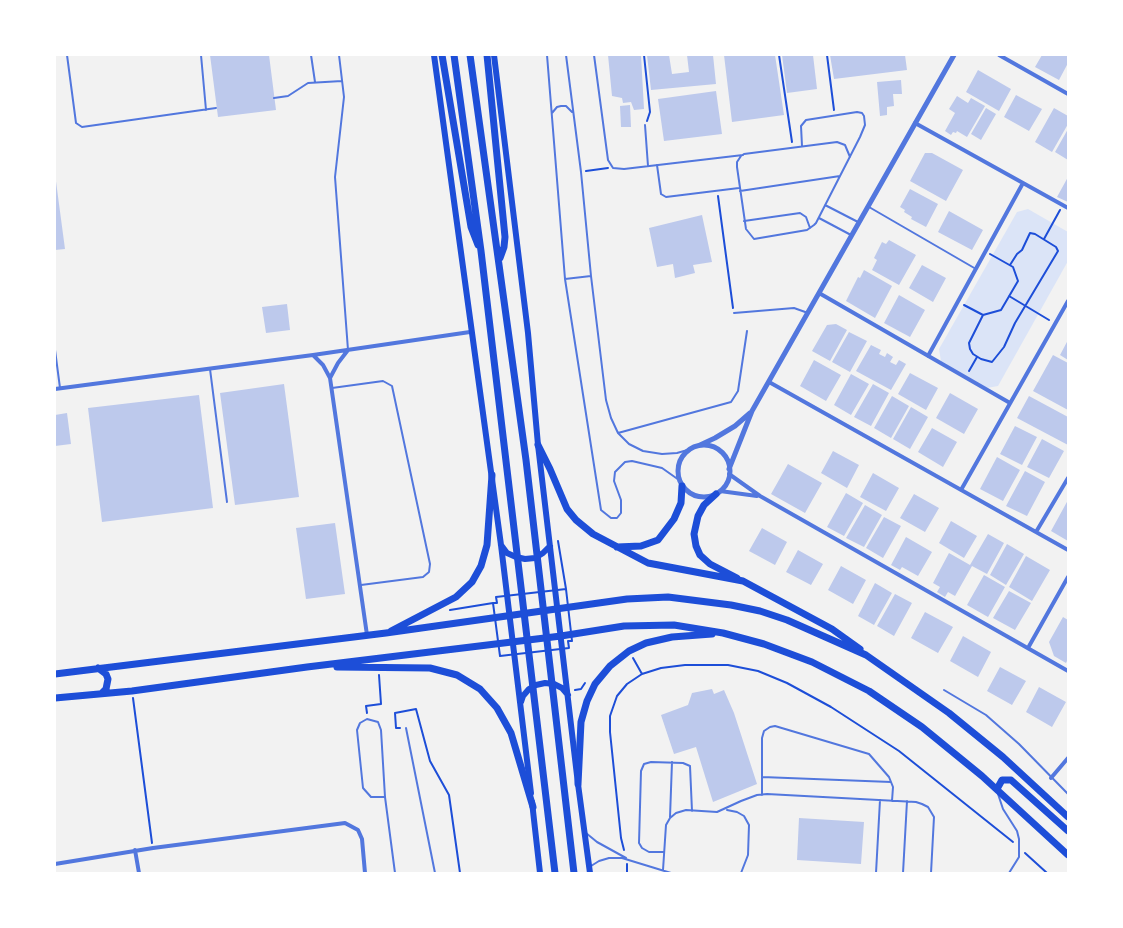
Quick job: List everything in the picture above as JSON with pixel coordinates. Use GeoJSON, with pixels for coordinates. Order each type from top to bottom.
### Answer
{"type":"FeatureCollection","features":[{"type":"Feature","properties":{"kind":"main road"},"geometry":{"type":"LineString","coordinates":[[434,55],[470,332],[492,475],[540,873]]}},
{"type":"Feature","properties":{"kind":"main road"},"geometry":{"type":"LineString","coordinates":[[442,55],[471,227],[481,252]]}},
{"type":"Feature","properties":{"kind":"main road"},"geometry":{"type":"LineString","coordinates":[[454,55],[481,252],[507,462],[555,873]]}},
{"type":"Feature","properties":{"kind":"main road"},"geometry":{"type":"LineString","coordinates":[[470,55],[526,460],[574,873]]}},
{"type":"Feature","properties":{"kind":"main road"},"geometry":{"type":"LineString","coordinates":[[487,55],[504,237],[504,247],[499,260]]}},
{"type":"Feature","properties":{"kind":"main road"},"geometry":{"type":"LineString","coordinates":[[494,55],[528,333],[538,445],[557,610],[590,870]]}},
{"type":"Feature","properties":{"kind":"main road"},"geometry":{"type":"LineString","coordinates":[[538,445],[565,505],[573,517],[593,534],[615,547],[648,563],[743,581]]}},
{"type":"Feature","properties":{"kind":"main road"},"geometry":{"type":"LineString","coordinates":[[386,633],[456,597],[472,582],[481,566],[487,545],[492,475]]}},
{"type":"Feature","properties":{"kind":"main road"},"geometry":{"type":"LineString","coordinates":[[615,547],[641,546],[658,540],[674,519],[680,503],[681,483]]}},
{"type":"Feature","properties":{"kind":"main road"},"geometry":{"type":"LineString","coordinates":[[718,493],[704,505],[698,516],[694,534],[698,551],[710,564],[832,629],[866,655],[949,713],[1003,757],[1068,816]]}},
{"type":"Feature","properties":{"kind":"main road"},"geometry":{"type":"LineString","coordinates":[[501,545],[507,553],[525,559],[535,558],[550,546]]}},
{"type":"Feature","properties":{"kind":"main road"},"geometry":{"type":"LineString","coordinates":[[55,674],[386,633],[557,610],[626,599],[656,597],[731,605],[760,611],[787,620],[866,655]]}},
{"type":"Feature","properties":{"kind":"main road"},"geometry":{"type":"LineString","coordinates":[[55,698],[102,692],[132,691],[307,667],[561,636],[624,626],[674,625],[723,633],[764,644],[812,662],[869,691],[922,727],[997,789],[1068,855]]}},
{"type":"Feature","properties":{"kind":"main road"},"geometry":{"type":"LineString","coordinates":[[578,784],[581,722],[587,701],[595,684],[610,666],[629,651],[646,643],[672,637],[723,633]]}},
{"type":"Feature","properties":{"kind":"main road"},"geometry":{"type":"LineString","coordinates":[[307,667],[430,668],[457,675],[480,689],[497,708],[511,733],[533,807]]}},
{"type":"Feature","properties":{"kind":"main road"},"geometry":{"type":"LineString","coordinates":[[98,668],[106,674],[108,679],[106,689],[102,692]]}},
{"type":"Feature","properties":{"kind":"main road"},"geometry":{"type":"LineString","coordinates":[[520,705],[523,696],[536,684],[545,683],[558,686],[568,695]]}},
{"type":"Feature","properties":{"kind":"main road"},"geometry":{"type":"LineString","coordinates":[[997,789],[1002,780],[1011,780],[1068,831]]}},
{"type":"Feature","properties":{"kind":"street"},"geometry":{"type":"LineString","coordinates":[[718,493],[727,483],[729,471],[752,411],[954,55]]}},
{"type":"Feature","properties":{"kind":"street"},"geometry":{"type":"LineString","coordinates":[[998,55],[1068,94]]}},
{"type":"Feature","properties":{"kind":"street"},"geometry":{"type":"LineString","coordinates":[[915,123],[1068,208]]}},
{"type":"Feature","properties":{"kind":"street"},"geometry":{"type":"LineString","coordinates":[[928,356],[1023,183]]}},
{"type":"Feature","properties":{"kind":"street"},"geometry":{"type":"LineString","coordinates":[[819,293],[1010,403]]}},
{"type":"Feature","properties":{"kind":"street"},"geometry":{"type":"LineString","coordinates":[[961,490],[1068,302]]}},
{"type":"Feature","properties":{"kind":"street"},"geometry":{"type":"LineString","coordinates":[[55,389],[313,355],[470,332]]}},
{"type":"Feature","properties":{"kind":"street"},"geometry":{"type":"LineString","coordinates":[[330,378],[338,363],[348,350]]}},
{"type":"Feature","properties":{"kind":"street"},"geometry":{"type":"LineString","coordinates":[[313,355],[323,365],[330,378],[332,388],[367,635]]}},
{"type":"Feature","properties":{"kind":"street"},"geometry":{"type":"LineString","coordinates":[[769,382],[1068,550]]}},
{"type":"Feature","properties":{"kind":"street"},"geometry":{"type":"LineString","coordinates":[[752,411],[735,426],[715,438],[692,448],[681,459],[678,473],[681,483],[689,492],[697,496],[707,497],[718,493],[760,496]]}},
{"type":"Feature","properties":{"kind":"street"},"geometry":{"type":"LineString","coordinates":[[692,448],[709,446],[717,450],[724,456],[729,471],[760,496],[1068,671]]}},
{"type":"Feature","properties":{"kind":"street"},"geometry":{"type":"LineString","coordinates":[[1036,532],[1068,478]]}},
{"type":"Feature","properties":{"kind":"street"},"geometry":{"type":"LineString","coordinates":[[1028,648],[1068,577]]}},
{"type":"Feature","properties":{"kind":"street"},"geometry":{"type":"LineString","coordinates":[[1050,778],[1068,758]]}},
{"type":"Feature","properties":{"kind":"street"},"geometry":{"type":"LineString","coordinates":[[55,864],[136,850],[345,823],[358,830],[362,839],[365,873]]}},
{"type":"Feature","properties":{"kind":"street"},"geometry":{"type":"LineString","coordinates":[[136,850],[139,873]]}},
{"type":"Feature","properties":{"kind":"lane"},"geometry":{"type":"LineString","coordinates":[[67,55],[76,123],[82,127],[216,108]]}},
{"type":"Feature","properties":{"kind":"lane"},"geometry":{"type":"LineString","coordinates":[[201,55],[206,110]]}},
{"type":"Feature","properties":{"kind":"lane"},"geometry":{"type":"LineString","coordinates":[[311,55],[315,82]]}},
{"type":"Feature","properties":{"kind":"lane"},"geometry":{"type":"LineString","coordinates":[[339,55],[344,97],[335,177],[348,350]]}},
{"type":"Feature","properties":{"kind":"lane"},"geometry":{"type":"LineString","coordinates":[[547,55],[565,279],[601,510],[611,518],[616,518],[621,513],[621,500],[614,482],[615,472],[625,462],[632,461],[662,468],[681,483]]}},
{"type":"Feature","properties":{"kind":"lane"},"geometry":{"type":"LineString","coordinates":[[566,55],[572,112],[581,172],[591,276],[606,400],[611,418],[618,433],[629,444],[643,451],[662,454],[676,453],[692,448]]}},
{"type":"Feature","properties":{"kind":"lane"},"geometry":{"type":"LineString","coordinates":[[594,55],[608,160],[613,168],[624,169],[840,142],[845,145],[850,157]]}},
{"type":"Feature","properties":{"kind":"lane"},"geometry":{"type":"LineString","coordinates":[[274,98],[288,96],[303,85],[315,82],[342,81]]}},
{"type":"Feature","properties":{"kind":"lane"},"geometry":{"type":"LineString","coordinates":[[551,114],[553,110],[561,106],[566,106],[572,112]]}},
{"type":"Feature","properties":{"kind":"lane"},"geometry":{"type":"LineString","coordinates":[[744,154],[737,162],[740,191],[746,230],[754,239],[810,228],[814,225],[819,218],[863,130],[864,116],[860,112],[804,121],[801,126],[802,146]]}},
{"type":"Feature","properties":{"kind":"lane"},"geometry":{"type":"LineString","coordinates":[[644,125],[648,166]]}},
{"type":"Feature","properties":{"kind":"lane"},"geometry":{"type":"LineString","coordinates":[[657,165],[660,191],[663,196],[740,188]]}},
{"type":"Feature","properties":{"kind":"lane"},"geometry":{"type":"LineString","coordinates":[[740,191],[840,176]]}},
{"type":"Feature","properties":{"kind":"lane"},"geometry":{"type":"LineString","coordinates":[[825,206],[859,222]]}},
{"type":"Feature","properties":{"kind":"lane"},"geometry":{"type":"LineString","coordinates":[[868,207],[976,268]]}},
{"type":"Feature","properties":{"kind":"lane"},"geometry":{"type":"LineString","coordinates":[[744,221],[800,213],[806,217],[810,228]]}},
{"type":"Feature","properties":{"kind":"lane"},"geometry":{"type":"LineString","coordinates":[[819,218],[852,235]]}},
{"type":"Feature","properties":{"kind":"lane"},"geometry":{"type":"LineString","coordinates":[[565,279],[591,276]]}},
{"type":"Feature","properties":{"kind":"lane"},"geometry":{"type":"LineString","coordinates":[[734,313],[794,308],[808,313]]}},
{"type":"Feature","properties":{"kind":"lane"},"geometry":{"type":"LineString","coordinates":[[618,433],[731,402],[738,391],[747,331]]}},
{"type":"Feature","properties":{"kind":"lane"},"geometry":{"type":"LineString","coordinates":[[55,350],[60,388]]}},
{"type":"Feature","properties":{"kind":"lane"},"geometry":{"type":"LineString","coordinates":[[210,369],[227,502]]}},
{"type":"Feature","properties":{"kind":"lane"},"geometry":{"type":"LineString","coordinates":[[332,388],[383,381],[392,386],[430,564],[428,572],[423,577],[360,585]]}},
{"type":"Feature","properties":{"kind":"lane"},"geometry":{"type":"LineString","coordinates":[[944,690],[986,715],[1019,744],[1050,778],[1068,794]]}},
{"type":"Feature","properties":{"kind":"lane"},"geometry":{"type":"LineString","coordinates":[[385,797],[371,797],[363,788],[357,730],[360,723],[367,719],[378,722],[381,730],[385,797],[395,873]]}},
{"type":"Feature","properties":{"kind":"lane"},"geometry":{"type":"LineString","coordinates":[[762,795],[762,738],[764,731],[775,726],[869,754],[889,776],[891,782],[892,801]]}},
{"type":"Feature","properties":{"kind":"lane"},"geometry":{"type":"LineString","coordinates":[[406,728],[435,873]]}},
{"type":"Feature","properties":{"kind":"lane"},"geometry":{"type":"LineString","coordinates":[[664,852],[649,852],[642,848],[639,843],[641,770],[646,763],[672,762],[686,764],[691,769],[692,810]]}},
{"type":"Feature","properties":{"kind":"lane"},"geometry":{"type":"LineString","coordinates":[[670,818],[672,762]]}},
{"type":"Feature","properties":{"kind":"lane"},"geometry":{"type":"LineString","coordinates":[[762,778],[891,782]]}},
{"type":"Feature","properties":{"kind":"lane"},"geometry":{"type":"LineString","coordinates":[[997,789],[1003,810],[1017,831],[1020,848],[1018,860],[1009,873]]}},
{"type":"Feature","properties":{"kind":"lane"},"geometry":{"type":"LineString","coordinates":[[663,870],[666,825],[670,818],[676,813],[686,810],[717,812],[726,810],[741,801],[762,795],[907,801],[922,804],[928,808],[934,817],[931,873]]}},
{"type":"Feature","properties":{"kind":"lane"},"geometry":{"type":"LineString","coordinates":[[876,873],[880,800]]}},
{"type":"Feature","properties":{"kind":"lane"},"geometry":{"type":"LineString","coordinates":[[903,873],[907,801]]}},
{"type":"Feature","properties":{"kind":"lane"},"geometry":{"type":"LineString","coordinates":[[726,810],[737,812],[744,816],[749,825],[748,855],[741,873]]}},
{"type":"Feature","properties":{"kind":"lane"},"geometry":{"type":"LineString","coordinates":[[585,832],[597,842],[627,859],[671,873]]}},
{"type":"Feature","properties":{"kind":"lane"},"geometry":{"type":"LineString","coordinates":[[590,870],[599,860],[609,858],[627,859]]}},
{"type":"Feature","properties":{"kind":"path"},"geometry":{"type":"LineString","coordinates":[[644,55],[650,112],[644,125]]}},
{"type":"Feature","properties":{"kind":"path"},"geometry":{"type":"LineString","coordinates":[[779,55],[792,148]]}},
{"type":"Feature","properties":{"kind":"path"},"geometry":{"type":"LineString","coordinates":[[827,55],[834,116]]}},
{"type":"Feature","properties":{"kind":"path"},"geometry":{"type":"LineString","coordinates":[[581,172],[613,168]]}},
{"type":"Feature","properties":{"kind":"path"},"geometry":{"type":"LineString","coordinates":[[717,190],[734,313]]}},
{"type":"Feature","properties":{"kind":"path"},"geometry":{"type":"LineString","coordinates":[[1044,239],[1062,205]]}},
{"type":"Feature","properties":{"kind":"path"},"geometry":{"type":"LineString","coordinates":[[986,251],[1013,267],[1018,281],[1001,310],[983,316],[969,343],[970,349],[977,357],[987,362],[992,362],[997,358],[1025,306],[1058,251],[1056,247],[1044,239],[1030,234],[1022,250],[1017,254],[1010,265]]}},
{"type":"Feature","properties":{"kind":"path"},"geometry":{"type":"LineString","coordinates":[[1009,296],[1055,324]]}},
{"type":"Feature","properties":{"kind":"path"},"geometry":{"type":"LineString","coordinates":[[958,301],[983,316]]}},
{"type":"Feature","properties":{"kind":"path"},"geometry":{"type":"LineString","coordinates":[[966,377],[977,357]]}},
{"type":"Feature","properties":{"kind":"path"},"geometry":{"type":"LineString","coordinates":[[558,537],[566,589]]}},
{"type":"Feature","properties":{"kind":"path"},"geometry":{"type":"LineString","coordinates":[[443,604],[446,610],[493,603]]}},
{"type":"Feature","properties":{"kind":"path"},"geometry":{"type":"LineString","coordinates":[[569,648],[569,655]]}},
{"type":"Feature","properties":{"kind":"path"},"geometry":{"type":"LineString","coordinates":[[629,651],[642,674]]}},
{"type":"Feature","properties":{"kind":"path"},"geometry":{"type":"LineString","coordinates":[[627,873],[627,859],[621,838],[610,732],[610,716],[617,696],[627,684],[642,674],[661,668],[728,665],[758,671],[787,684],[831,707],[899,751],[1020,848],[1047,873]]}},
{"type":"Feature","properties":{"kind":"path"},"geometry":{"type":"LineString","coordinates":[[367,719],[366,706],[381,704],[378,667]]}},
{"type":"Feature","properties":{"kind":"path"},"geometry":{"type":"LineString","coordinates":[[573,683],[574,690],[581,689],[586,683]]}},
{"type":"Feature","properties":{"kind":"path"},"geometry":{"type":"LineString","coordinates":[[132,691],[153,848]]}},
{"type":"Feature","properties":{"kind":"path"},"geometry":{"type":"LineString","coordinates":[[406,728],[396,728],[395,713],[416,709],[430,761],[449,795],[460,873]]}},
{"type":"Feature","properties":{"kind":"shaded area"},"geometry":{"type":"Polygon","coordinates":[[[1028,209],[1068,232],[1068,261],[998,386],[987,388],[941,361],[939,349],[1017,212],[1028,209]]]}},
{"type":"Feature","properties":{"kind":"building"},"geometry":{"type":"Polygon","coordinates":[[[210,55],[269,55],[276,110],[218,117],[210,55]]]}},
{"type":"Feature","properties":{"kind":"building"},"geometry":{"type":"Polygon","coordinates":[[[608,55],[641,55],[644,109],[634,110],[631,102],[623,103],[622,98],[612,96],[608,55]]]}},
{"type":"Feature","properties":{"kind":"building"},"geometry":{"type":"Polygon","coordinates":[[[647,55],[669,55],[672,74],[689,72],[687,55],[713,55],[716,84],[651,90],[647,55]]]}},
{"type":"Feature","properties":{"kind":"building"},"geometry":{"type":"Polygon","coordinates":[[[724,55],[775,55],[784,115],[732,122],[724,55]]]}},
{"type":"Feature","properties":{"kind":"building"},"geometry":{"type":"Polygon","coordinates":[[[782,55],[813,55],[817,89],[787,93],[782,55]]]}},
{"type":"Feature","properties":{"kind":"building"},"geometry":{"type":"Polygon","coordinates":[[[830,55],[905,55],[907,70],[834,79],[830,55]]]}},
{"type":"Feature","properties":{"kind":"building"},"geometry":{"type":"Polygon","coordinates":[[[1042,55],[1068,55],[1068,63],[1059,80],[1035,67],[1042,55]]]}},
{"type":"Feature","properties":{"kind":"building"},"geometry":{"type":"Polygon","coordinates":[[[978,70],[1011,89],[999,111],[966,92],[978,70]]]}},
{"type":"Feature","properties":{"kind":"building"},"geometry":{"type":"Polygon","coordinates":[[[901,80],[902,94],[893,94],[894,106],[887,107],[887,115],[880,116],[877,82],[901,80]]]}},
{"type":"Feature","properties":{"kind":"building"},"geometry":{"type":"Polygon","coordinates":[[[716,91],[722,134],[664,141],[658,99],[716,91]]]}},
{"type":"Feature","properties":{"kind":"building"},"geometry":{"type":"Polygon","coordinates":[[[1016,95],[1042,109],[1029,131],[1004,117],[1016,95]]]}},
{"type":"Feature","properties":{"kind":"building"},"geometry":{"type":"Polygon","coordinates":[[[957,96],[968,103],[971,98],[985,106],[967,137],[957,131],[956,133],[953,132],[951,135],[945,131],[955,113],[949,109],[957,96]]]}},
{"type":"Feature","properties":{"kind":"building"},"geometry":{"type":"Polygon","coordinates":[[[630,105],[631,127],[621,127],[620,106],[630,105]]]}},
{"type":"Feature","properties":{"kind":"building"},"geometry":{"type":"Polygon","coordinates":[[[986,108],[996,114],[981,140],[971,134],[986,108]]]}},
{"type":"Feature","properties":{"kind":"building"},"geometry":{"type":"Polygon","coordinates":[[[1054,108],[1068,116],[1068,124],[1052,152],[1035,142],[1054,108]]]}},
{"type":"Feature","properties":{"kind":"building"},"geometry":{"type":"Polygon","coordinates":[[[1068,129],[1068,160],[1055,152],[1068,129]]]}},
{"type":"Feature","properties":{"kind":"building"},"geometry":{"type":"Polygon","coordinates":[[[925,153],[932,153],[963,170],[946,201],[910,181],[925,153]]]}},
{"type":"Feature","properties":{"kind":"building"},"geometry":{"type":"Polygon","coordinates":[[[55,174],[65,249],[55,250],[55,174]]]}},
{"type":"Feature","properties":{"kind":"building"},"geometry":{"type":"Polygon","coordinates":[[[1068,177],[1068,202],[1057,197],[1068,177]]]}},
{"type":"Feature","properties":{"kind":"building"},"geometry":{"type":"Polygon","coordinates":[[[910,189],[938,204],[926,227],[911,219],[912,217],[904,212],[905,210],[900,207],[910,189]]]}},
{"type":"Feature","properties":{"kind":"building"},"geometry":{"type":"Polygon","coordinates":[[[949,211],[983,230],[972,250],[938,232],[949,211]]]}},
{"type":"Feature","properties":{"kind":"building"},"geometry":{"type":"Polygon","coordinates":[[[702,215],[712,262],[693,265],[695,273],[675,278],[673,264],[657,267],[649,228],[702,215]]]}},
{"type":"Feature","properties":{"kind":"building"},"geometry":{"type":"Polygon","coordinates":[[[889,240],[916,255],[899,285],[872,270],[877,260],[874,258],[882,242],[886,244],[889,240]]]}},
{"type":"Feature","properties":{"kind":"building"},"geometry":{"type":"Polygon","coordinates":[[[922,265],[946,278],[933,302],[909,288],[922,265]]]}},
{"type":"Feature","properties":{"kind":"building"},"geometry":{"type":"Polygon","coordinates":[[[864,270],[892,286],[875,318],[846,301],[858,277],[860,278],[864,270]]]}},
{"type":"Feature","properties":{"kind":"building"},"geometry":{"type":"Polygon","coordinates":[[[899,295],[925,310],[910,337],[884,323],[899,295]]]}},
{"type":"Feature","properties":{"kind":"building"},"geometry":{"type":"Polygon","coordinates":[[[287,304],[290,330],[266,333],[262,307],[287,304]]]}},
{"type":"Feature","properties":{"kind":"building"},"geometry":{"type":"Polygon","coordinates":[[[836,324],[847,330],[830,361],[812,351],[827,325],[836,324]]]}},
{"type":"Feature","properties":{"kind":"building"},"geometry":{"type":"Polygon","coordinates":[[[849,332],[867,341],[850,372],[832,362],[849,332]]]}},
{"type":"Feature","properties":{"kind":"building"},"geometry":{"type":"Polygon","coordinates":[[[1068,340],[1068,360],[1060,355],[1068,340]]]}},
{"type":"Feature","properties":{"kind":"building"},"geometry":{"type":"Polygon","coordinates":[[[871,345],[881,350],[879,354],[885,357],[887,353],[893,357],[890,362],[896,365],[899,360],[906,364],[891,390],[856,371],[871,345]]]}},
{"type":"Feature","properties":{"kind":"building"},"geometry":{"type":"Polygon","coordinates":[[[1053,355],[1068,363],[1068,410],[1033,391],[1053,355]]]}},
{"type":"Feature","properties":{"kind":"building"},"geometry":{"type":"Polygon","coordinates":[[[814,360],[841,375],[826,401],[800,386],[814,360]]]}},
{"type":"Feature","properties":{"kind":"building"},"geometry":{"type":"Polygon","coordinates":[[[910,373],[938,388],[926,410],[898,394],[910,373]]]}},
{"type":"Feature","properties":{"kind":"building"},"geometry":{"type":"Polygon","coordinates":[[[851,374],[869,384],[851,415],[834,405],[851,374]]]}},
{"type":"Feature","properties":{"kind":"building"},"geometry":{"type":"Polygon","coordinates":[[[284,384],[299,497],[235,505],[220,393],[284,384]]]}},
{"type":"Feature","properties":{"kind":"building"},"geometry":{"type":"Polygon","coordinates":[[[873,384],[889,393],[871,426],[854,417],[873,384]]]}},
{"type":"Feature","properties":{"kind":"building"},"geometry":{"type":"Polygon","coordinates":[[[950,393],[978,409],[964,434],[936,418],[950,393]]]}},
{"type":"Feature","properties":{"kind":"building"},"geometry":{"type":"Polygon","coordinates":[[[199,395],[213,508],[102,522],[88,408],[199,395]]]}},
{"type":"Feature","properties":{"kind":"building"},"geometry":{"type":"Polygon","coordinates":[[[892,396],[909,406],[891,438],[874,428],[892,396]]]}},
{"type":"Feature","properties":{"kind":"building"},"geometry":{"type":"Polygon","coordinates":[[[1029,396],[1068,417],[1068,445],[1017,418],[1029,396]]]}},
{"type":"Feature","properties":{"kind":"building"},"geometry":{"type":"Polygon","coordinates":[[[911,407],[928,417],[910,449],[893,439],[911,407]]]}},
{"type":"Feature","properties":{"kind":"building"},"geometry":{"type":"Polygon","coordinates":[[[67,413],[71,444],[55,446],[55,415],[67,413]]]}},
{"type":"Feature","properties":{"kind":"building"},"geometry":{"type":"Polygon","coordinates":[[[1015,426],[1037,437],[1022,465],[1000,454],[1015,426]]]}},
{"type":"Feature","properties":{"kind":"building"},"geometry":{"type":"Polygon","coordinates":[[[932,428],[957,442],[943,467],[918,452],[932,428]]]}},
{"type":"Feature","properties":{"kind":"building"},"geometry":{"type":"Polygon","coordinates":[[[1042,439],[1064,451],[1049,478],[1027,467],[1042,439]]]}},
{"type":"Feature","properties":{"kind":"building"},"geometry":{"type":"Polygon","coordinates":[[[833,451],[859,465],[847,488],[821,473],[833,451]]]}},
{"type":"Feature","properties":{"kind":"building"},"geometry":{"type":"Polygon","coordinates":[[[997,457],[1020,470],[1003,501],[980,489],[997,457]]]}},
{"type":"Feature","properties":{"kind":"building"},"geometry":{"type":"Polygon","coordinates":[[[788,464],[822,483],[805,513],[771,494],[788,464]]]}},
{"type":"Feature","properties":{"kind":"building"},"geometry":{"type":"Polygon","coordinates":[[[1025,471],[1045,482],[1027,516],[1006,506],[1025,471]]]}},
{"type":"Feature","properties":{"kind":"building"},"geometry":{"type":"Polygon","coordinates":[[[873,473],[899,488],[886,511],[860,497],[873,473]]]}},
{"type":"Feature","properties":{"kind":"building"},"geometry":{"type":"Polygon","coordinates":[[[846,493],[863,503],[844,536],[827,527],[846,493]]]}},
{"type":"Feature","properties":{"kind":"building"},"geometry":{"type":"Polygon","coordinates":[[[914,494],[939,508],[925,532],[900,518],[914,494]]]}},
{"type":"Feature","properties":{"kind":"building"},"geometry":{"type":"Polygon","coordinates":[[[1068,500],[1068,541],[1051,531],[1068,500]]]}},
{"type":"Feature","properties":{"kind":"building"},"geometry":{"type":"Polygon","coordinates":[[[865,505],[882,515],[864,547],[846,538],[865,505]]]}},
{"type":"Feature","properties":{"kind":"building"},"geometry":{"type":"Polygon","coordinates":[[[884,517],[901,526],[883,558],[866,548],[884,517]]]}},
{"type":"Feature","properties":{"kind":"building"},"geometry":{"type":"Polygon","coordinates":[[[951,521],[977,536],[964,558],[939,543],[951,521]]]}},
{"type":"Feature","properties":{"kind":"building"},"geometry":{"type":"Polygon","coordinates":[[[335,523],[345,594],[306,599],[296,528],[335,523]]]}},
{"type":"Feature","properties":{"kind":"building"},"geometry":{"type":"Polygon","coordinates":[[[762,528],[787,542],[775,565],[749,551],[762,528]]]}},
{"type":"Feature","properties":{"kind":"building"},"geometry":{"type":"Polygon","coordinates":[[[988,534],[1004,543],[987,574],[972,566],[955,596],[948,592],[945,597],[937,592],[940,587],[933,583],[949,553],[970,565],[988,534]]]}},
{"type":"Feature","properties":{"kind":"building"},"geometry":{"type":"Polygon","coordinates":[[[906,537],[932,552],[918,576],[902,567],[900,570],[891,565],[906,537]]]}},
{"type":"Feature","properties":{"kind":"building"},"geometry":{"type":"Polygon","coordinates":[[[1007,544],[1024,554],[1006,585],[990,575],[1007,544]]]}},
{"type":"Feature","properties":{"kind":"building"},"geometry":{"type":"Polygon","coordinates":[[[798,550],[823,564],[811,585],[786,572],[798,550]]]}},
{"type":"Feature","properties":{"kind":"building"},"geometry":{"type":"Polygon","coordinates":[[[1026,556],[1050,570],[1032,601],[1009,587],[1026,556]]]}},
{"type":"Feature","properties":{"kind":"building"},"geometry":{"type":"Polygon","coordinates":[[[841,566],[866,580],[853,604],[828,590],[841,566]]]}},
{"type":"Feature","properties":{"kind":"building"},"geometry":{"type":"Polygon","coordinates":[[[984,575],[1005,587],[988,617],[967,605],[984,575]]]}},
{"type":"Feature","properties":{"kind":"building"},"geometry":{"type":"Polygon","coordinates":[[[875,583],[892,593],[874,625],[858,616],[875,583]]]}},
{"type":"Feature","properties":{"kind":"building"},"geometry":{"type":"Polygon","coordinates":[[[1009,591],[1031,603],[1015,630],[993,618],[1009,591]]]}},
{"type":"Feature","properties":{"kind":"building"},"geometry":{"type":"Polygon","coordinates":[[[895,594],[912,603],[894,636],[877,626],[895,594]]]}},
{"type":"Feature","properties":{"kind":"building"},"geometry":{"type":"Polygon","coordinates":[[[925,612],[953,627],[938,653],[911,638],[925,612]]]}},
{"type":"Feature","properties":{"kind":"building"},"geometry":{"type":"Polygon","coordinates":[[[1063,617],[1068,620],[1068,659],[1066,663],[1054,656],[1049,642],[1063,617]]]}},
{"type":"Feature","properties":{"kind":"building"},"geometry":{"type":"Polygon","coordinates":[[[963,636],[991,652],[978,677],[950,661],[963,636]]]}},
{"type":"Feature","properties":{"kind":"building"},"geometry":{"type":"Polygon","coordinates":[[[1000,667],[1026,681],[1012,705],[987,691],[1000,667]]]}},
{"type":"Feature","properties":{"kind":"building"},"geometry":{"type":"Polygon","coordinates":[[[1039,687],[1066,702],[1052,727],[1026,712],[1039,687]]]}},
{"type":"Feature","properties":{"kind":"building"},"geometry":{"type":"Polygon","coordinates":[[[712,689],[714,694],[724,690],[734,713],[757,784],[713,802],[696,747],[674,754],[661,715],[688,705],[692,693],[712,689]]]}},
{"type":"Feature","properties":{"kind":"building"},"geometry":{"type":"Polygon","coordinates":[[[799,818],[864,822],[861,864],[797,860],[799,818]]]}}]}
